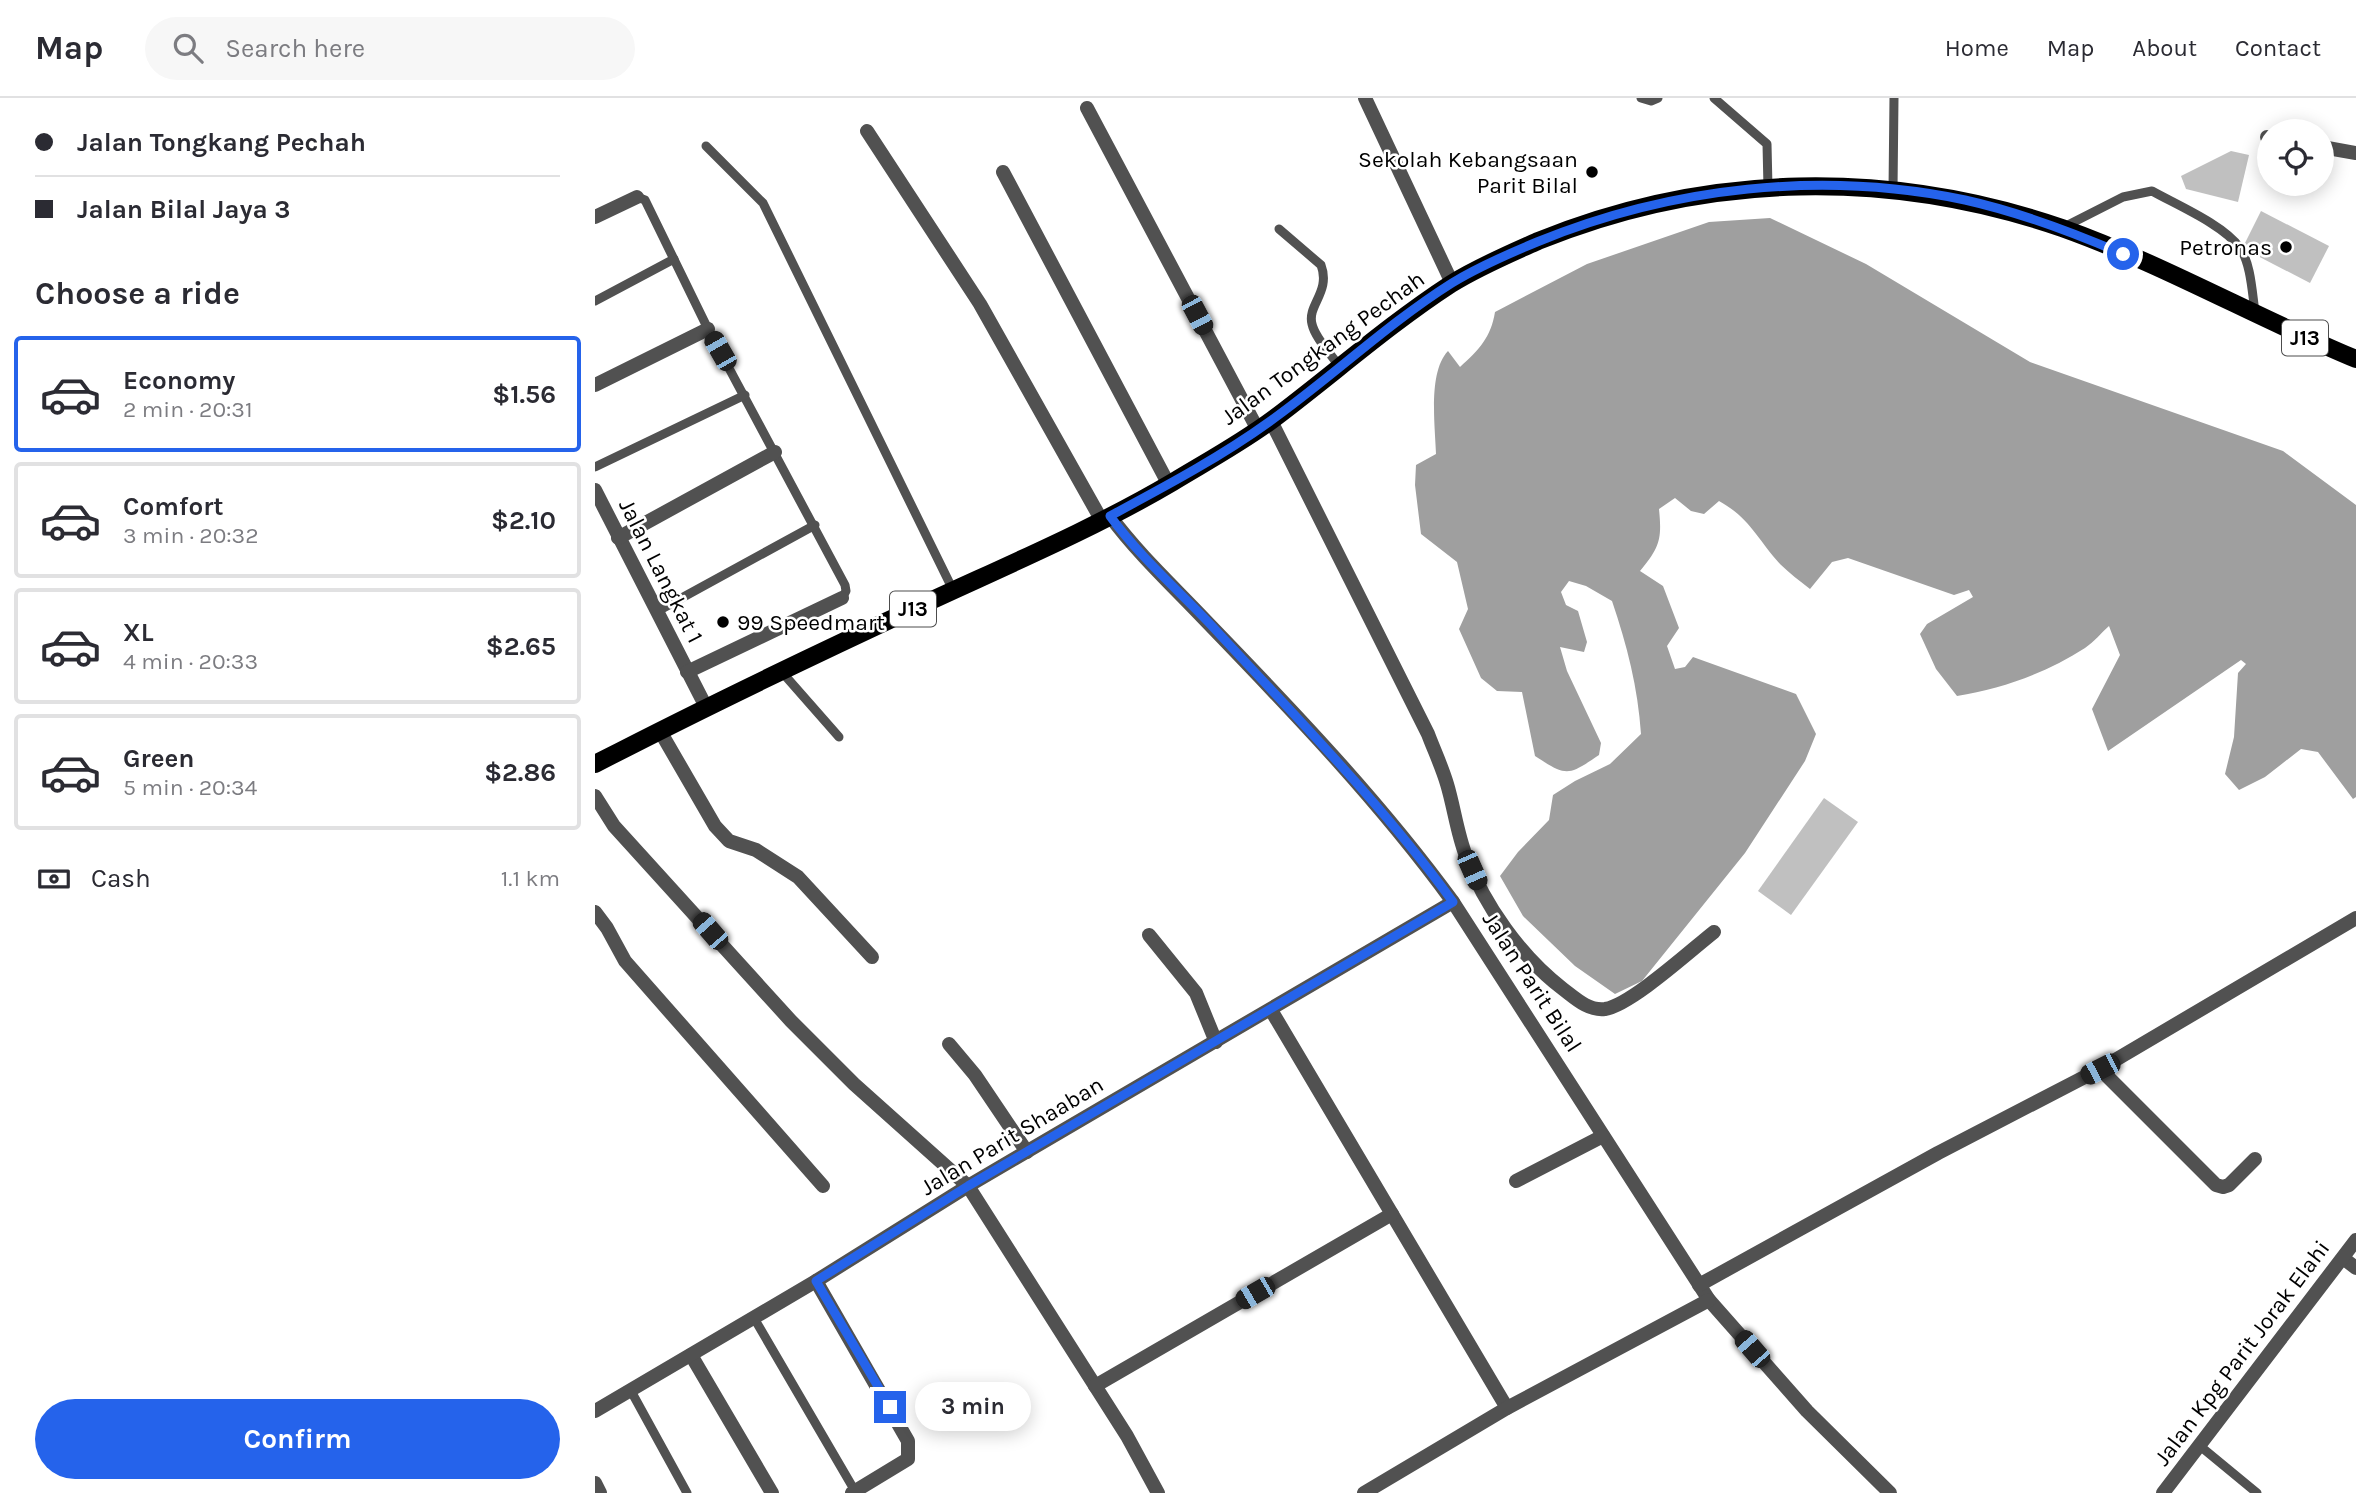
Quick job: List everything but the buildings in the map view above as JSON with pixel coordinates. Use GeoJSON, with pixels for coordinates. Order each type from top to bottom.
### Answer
{"type":"FeatureCollection","features":[{"type":"Feature","properties":{"kind":"main road","name":"Jalan Tongkang Pechah"},"geometry":{"type":"LineString","coordinates":[[595,764],[706,707],[1106,518],[1169,485],[1265,425],[1339,366],[1452,283],[1524,247],[1583,224],[1695,194],[1768,188],[1860,186],[1964,200],[2062,228],[2200,286],[2356,359]]}},
{"type":"Feature","properties":{"kind":"street"},"geometry":{"type":"LineString","coordinates":[[1365,98],[1452,283]]}},
{"type":"Feature","properties":{"kind":"street"},"geometry":{"type":"LineString","coordinates":[[1087,107],[1265,425],[1428,734],[1446,781],[1465,855],[1504,925],[1552,980],[1585,1005],[1605,1009],[1630,997],[1714,932]]}},
{"type":"Feature","properties":{"kind":"street","name":"Jalan Parit Bilal"},"geometry":{"type":"LineString","coordinates":[[867,131],[980,304],[1106,518],[1207,621],[1353,779],[1416,852],[1453,902],[1709,1300],[1807,1411],[1890,1493]]}},
{"type":"Feature","properties":{"kind":"street"},"geometry":{"type":"LineString","coordinates":[[2334,149],[2356,153]]}},
{"type":"Feature","properties":{"kind":"street"},"geometry":{"type":"LineString","coordinates":[[1003,172],[1169,485]]}},
{"type":"Feature","properties":{"kind":"street"},"geometry":{"type":"LineString","coordinates":[[595,217],[637,197]]}},
{"type":"Feature","properties":{"kind":"street"},"geometry":{"type":"LineString","coordinates":[[595,385],[708,329]]}},
{"type":"Feature","properties":{"kind":"street"},"geometry":{"type":"LineString","coordinates":[[618,538],[775,452]]}},
{"type":"Feature","properties":{"kind":"street","name":"Jalan Langkat 1"},"geometry":{"type":"LineString","coordinates":[[595,490],[692,680],[842,598]]}},
{"type":"Feature","properties":{"kind":"street"},"geometry":{"type":"LineString","coordinates":[[692,680],[706,707]]}},
{"type":"Feature","properties":{"kind":"street"},"geometry":{"type":"LineString","coordinates":[[660,731],[722,834],[729,841],[756,850],[798,877],[872,957]]}},
{"type":"Feature","properties":{"kind":"street"},"geometry":{"type":"LineString","coordinates":[[595,796],[614,826],[647,859],[741,967],[855,1084],[963,1180],[1095,1385],[1159,1493]]}},
{"type":"Feature","properties":{"kind":"street","name":"Jalan Parit Shaaban"},"geometry":{"type":"LineString","coordinates":[[595,1411],[816,1281],[963,1180],[1213,1035],[1271,1010],[1453,902]]}},
{"type":"Feature","properties":{"kind":"street"},"geometry":{"type":"LineString","coordinates":[[595,912],[625,961],[823,1186]]}},
{"type":"Feature","properties":{"kind":"street"},"geometry":{"type":"LineString","coordinates":[[1699,1285],[1938,1153],[2100,1069],[2356,918]]}},
{"type":"Feature","properties":{"kind":"street"},"geometry":{"type":"LineString","coordinates":[[1149,935],[1196,993],[1213,1035]]}},
{"type":"Feature","properties":{"kind":"street"},"geometry":{"type":"LineString","coordinates":[[1271,1010],[1507,1408]]}},
{"type":"Feature","properties":{"kind":"street"},"geometry":{"type":"LineString","coordinates":[[949,1044],[975,1075],[1023,1145]]}},
{"type":"Feature","properties":{"kind":"street"},"geometry":{"type":"LineString","coordinates":[[2100,1069],[2216,1185],[2229,1185],[2255,1159]]}},
{"type":"Feature","properties":{"kind":"street"},"geometry":{"type":"LineString","coordinates":[[1516,1181],[1603,1136]]}},
{"type":"Feature","properties":{"kind":"street"},"geometry":{"type":"LineString","coordinates":[[1095,1385],[1392,1214]]}},
{"type":"Feature","properties":{"kind":"street","name":"Jalan Kpg Parit Jorak Elahi"},"geometry":{"type":"LineString","coordinates":[[2163,1493],[2203,1448],[2350,1263],[2356,1240]]}},
{"type":"Feature","properties":{"kind":"street"},"geometry":{"type":"LineString","coordinates":[[816,1281],[908,1441],[908,1459],[854,1492]]}},
{"type":"Feature","properties":{"kind":"street"},"geometry":{"type":"LineString","coordinates":[[1364,1493],[1507,1408],[1709,1300]]}},
{"type":"Feature","properties":{"kind":"street"},"geometry":{"type":"LineString","coordinates":[[691,1355],[772,1493]]}},
{"type":"Feature","properties":{"kind":"street"},"geometry":{"type":"LineString","coordinates":[[595,1483],[600,1493]]}},
{"type":"Feature","properties":{"kind":"lane"},"geometry":{"type":"LineString","coordinates":[[1641,98],[1651,101],[1658,98]]}},
{"type":"Feature","properties":{"kind":"lane"},"geometry":{"type":"LineString","coordinates":[[1714,98],[1767,144],[1768,188]]}},
{"type":"Feature","properties":{"kind":"lane"},"geometry":{"type":"LineString","coordinates":[[1893,190],[1894,98]]}},
{"type":"Feature","properties":{"kind":"lane"},"geometry":{"type":"LineString","coordinates":[[706,146],[751,188],[763,203],[953,590]]}},
{"type":"Feature","properties":{"kind":"lane"},"geometry":{"type":"LineString","coordinates":[[2062,228],[2123,197],[2152,191],[2226,233],[2240,247],[2256,313]]}},
{"type":"Feature","properties":{"kind":"lane"},"geometry":{"type":"LineString","coordinates":[[637,197],[645,200],[708,329],[815,525],[845,585],[846,591],[842,598]]}},
{"type":"Feature","properties":{"kind":"lane"},"geometry":{"type":"LineString","coordinates":[[1279,229],[1321,265],[1324,272],[1323,292],[1311,320],[1313,328],[1339,366]]}},
{"type":"Feature","properties":{"kind":"lane"},"geometry":{"type":"LineString","coordinates":[[595,301],[674,259]]}},
{"type":"Feature","properties":{"kind":"lane"},"geometry":{"type":"LineString","coordinates":[[595,467],[745,395]]}},
{"type":"Feature","properties":{"kind":"lane"},"geometry":{"type":"LineString","coordinates":[[656,612],[815,525]]}},
{"type":"Feature","properties":{"kind":"lane"},"geometry":{"type":"LineString","coordinates":[[781,671],[839,737]]}},
{"type":"Feature","properties":{"kind":"lane"},"geometry":{"type":"LineString","coordinates":[[754,1318],[854,1492]]}},
{"type":"Feature","properties":{"kind":"lane"},"geometry":{"type":"LineString","coordinates":[[631,1391],[687,1493]]}},
{"type":"Feature","properties":{"kind":"lane"},"geometry":{"type":"LineString","coordinates":[[2203,1448],[2257,1493]]}},
{"type":"Feature","properties":{"kind":"shaded area"},"geometry":{"type":"Polygon","coordinates":[[[1770,218],[1866,264],[2030,362],[2283,451],[2356,505],[2356,797],[2353,799],[2318,752],[2301,749],[2265,777],[2239,790],[2225,774],[2234,737],[2238,673],[2246,664],[2241,660],[2108,751],[2092,709],[2120,655],[2109,626],[2085,648],[2039,672],[1990,689],[1957,696],[1936,669],[1920,634],[1927,624],[1973,597],[1969,590],[1954,595],[1848,558],[1832,562],[1810,589],[1780,564],[1746,522],[1730,508],[1719,501],[1704,514],[1691,511],[1675,498],[1659,509],[1658,542],[1640,571],[1663,586],[1679,628],[1667,646],[1675,669],[1685,667],[1693,657],[1796,694],[1816,734],[1805,761],[1745,853],[1642,981],[1615,994],[1575,966],[1523,916],[1500,876],[1518,852],[1549,820],[1553,795],[1610,764],[1641,734],[1637,700],[1627,650],[1612,601],[1586,586],[1569,581],[1561,592],[1566,605],[1578,611],[1587,642],[1584,652],[1560,647],[1567,671],[1601,743],[1599,755],[1574,770],[1567,771],[1554,768],[1535,756],[1522,692],[1497,691],[1481,678],[1459,629],[1468,609],[1457,562],[1421,534],[1415,485],[1416,465],[1436,454],[1434,400],[1442,360],[1448,351],[1460,367],[1487,336],[1495,312],[1587,264],[1709,222],[1770,218]]]}},
{"type":"Feature","properties":{"kind":"place","name":"Sekolah Kebangsaan Parit Bilal"},"geometry":{"type":"Point","coordinates":[1592,172]}},
{"type":"Feature","properties":{"kind":"place","name":"Petronas"},"geometry":{"type":"Point","coordinates":[2286,247]}},
{"type":"Feature","properties":{"kind":"place","name":"99 Speedmart"},"geometry":{"type":"Point","coordinates":[723,622]}},
{"type":"Feature","properties":{"kind":"route"},"geometry":{"type":"LineString","coordinates":[[890,1407],[816,1281],[968,1186],[1453,902],[1416,852],[1353,779],[1207,621],[1134,549],[1110,516],[1169,485],[1258,430],[1368,343],[1452,283],[1553,235],[1639,207],[1695,194],[1756,188],[1860,186],[1964,200],[2062,228],[2123,254]]}}]}
